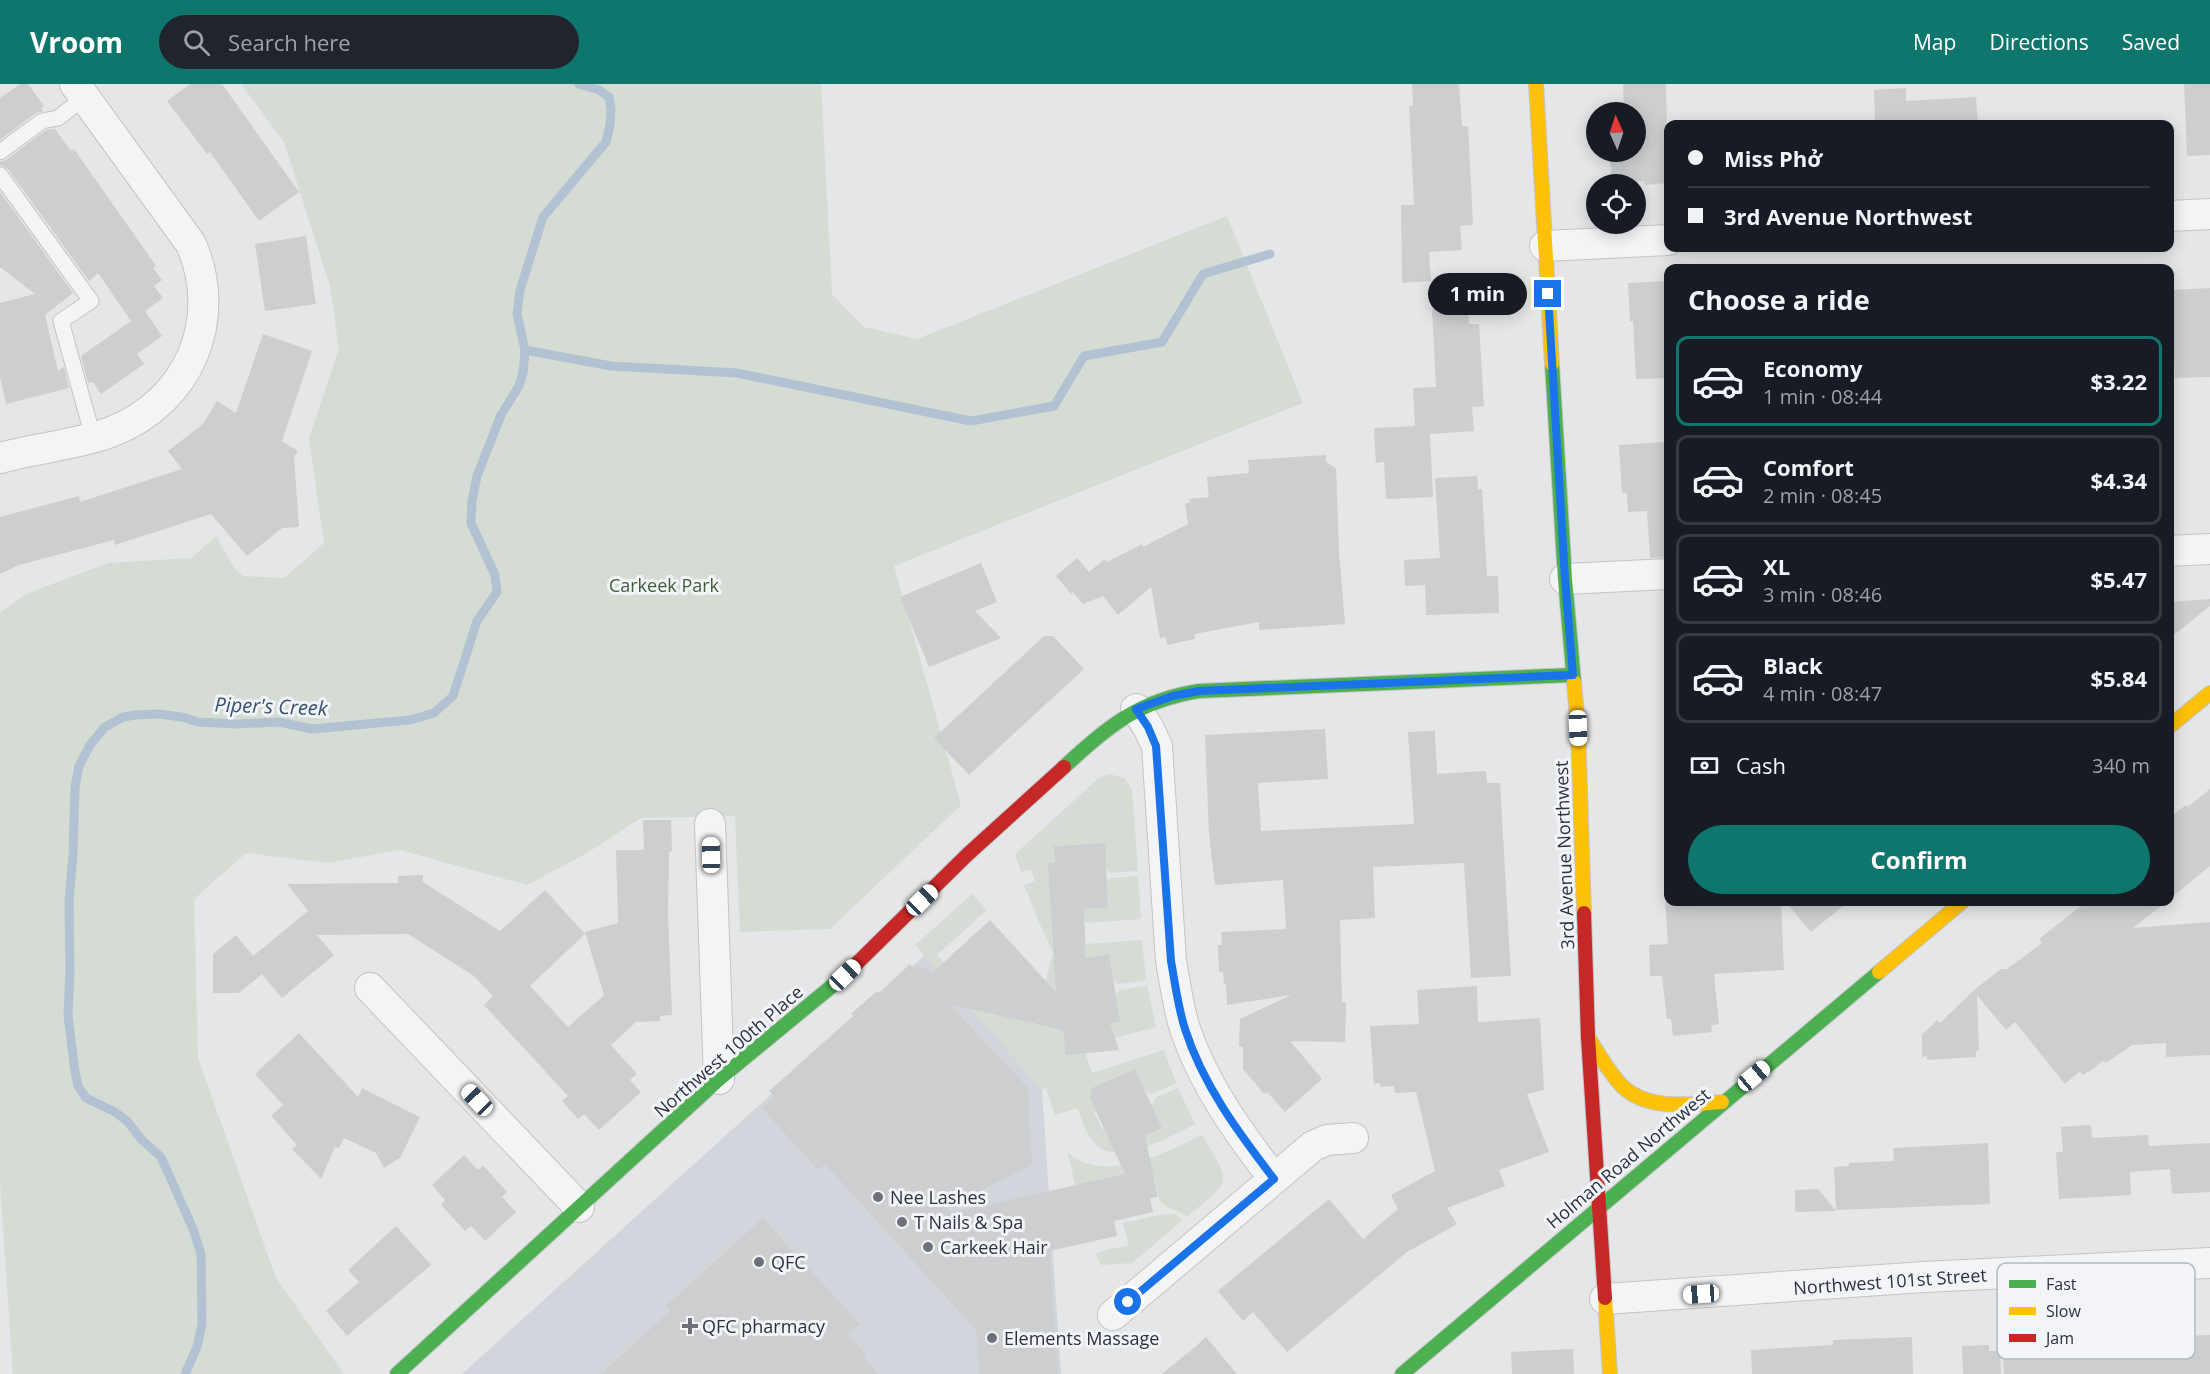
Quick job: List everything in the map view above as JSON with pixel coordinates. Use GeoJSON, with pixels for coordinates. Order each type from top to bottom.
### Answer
{"type":"FeatureCollection","features":[{"type":"Feature","properties":{"kind":"main road","name":"3rd Avenue Northwest"},"geometry":{"type":"LineString","coordinates":[[1536,84],[1565,579],[1578,728],[1588,1037],[1610,1374]]}},
{"type":"Feature","properties":{"kind":"main road","name":"Northwest 100th Place"},"geometry":{"type":"LineString","coordinates":[[397,1374],[719,1079],[845,975],[976,847],[1105,730],[1136,709],[1173,696],[1199,691],[1573,675]]}},
{"type":"Feature","properties":{"kind":"main road"},"geometry":{"type":"LineString","coordinates":[[2174,723],[2210,693]]}},
{"type":"Feature","properties":{"kind":"main road","name":"Holman Road Northwest"},"geometry":{"type":"LineString","coordinates":[[1402,1374],[1957,906]]}},
{"type":"Feature","properties":{"kind":"main road"},"geometry":{"type":"LineString","coordinates":[[1588,1037],[1625,1089],[1637,1097],[1662,1104],[1722,1102]]}},
{"type":"Feature","properties":{"kind":"street"},"geometry":{"type":"LineString","coordinates":[[0,459],[111,432],[148,413],[172,389],[188,364],[197,343],[204,298],[198,261],[191,244],[80,91]]}},
{"type":"Feature","properties":{"kind":"street"},"geometry":{"type":"LineString","coordinates":[[2174,216],[2210,213]]}},
{"type":"Feature","properties":{"kind":"street"},"geometry":{"type":"LineString","coordinates":[[1545,246],[1664,240]]}},
{"type":"Feature","properties":{"kind":"street"},"geometry":{"type":"LineString","coordinates":[[2174,551],[2210,549]]}},
{"type":"Feature","properties":{"kind":"street"},"geometry":{"type":"LineString","coordinates":[[1565,579],[1664,574]]}},
{"type":"Feature","properties":{"kind":"street"},"geometry":{"type":"LineString","coordinates":[[1136,709],[1148,727],[1156,746],[1171,961],[1185,1030],[1206,1078],[1232,1124],[1274,1179]]}},
{"type":"Feature","properties":{"kind":"street"},"geometry":{"type":"LineString","coordinates":[[710,824],[719,1079]]}},
{"type":"Feature","properties":{"kind":"street"},"geometry":{"type":"LineString","coordinates":[[370,988],[579,1207]]}},
{"type":"Feature","properties":{"kind":"street"},"geometry":{"type":"LineString","coordinates":[[1113,1315],[1313,1146],[1327,1140],[1353,1138]]}},
{"type":"Feature","properties":{"kind":"street","name":"Northwest 101st Street"},"geometry":{"type":"LineString","coordinates":[[2195,1264],[2210,1263]]}},
{"type":"Feature","properties":{"kind":"street","name":"Northwest 101st Street"},"geometry":{"type":"LineString","coordinates":[[1605,1299],[1997,1273]]}},
{"type":"Feature","properties":{"kind":"lane"},"geometry":{"type":"LineString","coordinates":[[0,152],[42,121],[58,118],[80,91]]}},
{"type":"Feature","properties":{"kind":"lane"},"geometry":{"type":"LineString","coordinates":[[0,175],[91,301],[61,321],[93,437]]}},
{"type":"Feature","properties":{"kind":"shaded area"},"geometry":{"type":"Polygon","coordinates":[[[925,955],[1042,1090],[1061,1374],[462,1374],[925,955]]]}},
{"type":"Feature","properties":{"kind":"green space","name":"Carkeek Park"},"geometry":{"type":"Polygon","coordinates":[[[241,84],[821,84],[832,294],[864,327],[917,339],[1227,216],[1303,403],[894,566],[961,805],[830,929],[740,932],[735,816],[641,818],[587,853],[527,885],[400,850],[327,863],[246,853],[194,899],[198,1058],[276,1278],[344,1374],[13,1374],[0,1182],[0,613],[26,594],[108,563],[191,558],[216,536],[234,568],[243,576],[284,578],[324,543],[309,438],[339,349],[330,286],[284,142],[241,84]]]}},
{"type":"Feature","properties":{"kind":"green space"},"geometry":{"type":"Polygon","coordinates":[[[1109,774],[1124,778],[1132,789],[1138,871],[1111,873],[1106,869],[1104,843],[1054,846],[1057,910],[1108,908],[1107,882],[1111,878],[1138,876],[1141,919],[1085,923],[1084,919],[1052,920],[1053,952],[1086,951],[1086,944],[1142,940],[1146,980],[1119,984],[1113,979],[1108,954],[1058,962],[1069,1030],[1119,1022],[1115,996],[1120,990],[1147,985],[1156,1027],[1114,1038],[1082,1043],[1092,1073],[1164,1050],[1176,1083],[1152,1094],[1145,1091],[1135,1069],[1091,1089],[1093,1094],[1090,1096],[1096,1111],[1094,1112],[1103,1130],[1105,1129],[1118,1148],[1162,1128],[1152,1106],[1155,1098],[1178,1088],[1195,1124],[1160,1141],[1117,1152],[1105,1151],[1096,1145],[1087,1132],[1077,1108],[1055,1115],[1046,1088],[1042,1090],[915,945],[972,894],[987,910],[937,955],[978,1001],[1015,1019],[1035,1024],[1053,953],[1024,885],[1035,881],[1031,870],[1021,872],[1015,854],[1099,778],[1109,774]]]}},
{"type":"Feature","properties":{"kind":"green space"},"geometry":{"type":"Polygon","coordinates":[[[1202,1135],[1219,1164],[1223,1181],[1212,1196],[1187,1217],[1160,1201],[1153,1173],[1076,1189],[1068,1153],[1083,1162],[1099,1166],[1117,1166],[1153,1157],[1202,1135]]]}},
{"type":"Feature","properties":{"kind":"green space"},"geometry":{"type":"Polygon","coordinates":[[[1175,1214],[1183,1220],[1132,1263],[1101,1265],[1095,1253],[1129,1245],[1123,1223],[1175,1214]]]}},
{"type":"Feature","properties":{"kind":"building"},"geometry":{"type":"Polygon","coordinates":[[[20,84],[28,84],[44,106],[41,108],[43,111],[36,113],[0,140],[0,98],[20,84]]]}},
{"type":"Feature","properties":{"kind":"building"},"geometry":{"type":"Polygon","coordinates":[[[190,84],[222,84],[299,192],[259,221],[210,152],[207,154],[167,101],[190,84]]]}},
{"type":"Feature","properties":{"kind":"building"},"geometry":{"type":"Polygon","coordinates":[[[1412,84],[1459,84],[1462,126],[1468,126],[1473,225],[1460,226],[1462,250],[1429,252],[1431,281],[1402,283],[1401,205],[1414,205],[1409,106],[1413,106],[1412,84]]]}},
{"type":"Feature","properties":{"kind":"building"},"geometry":{"type":"Polygon","coordinates":[[[1623,84],[1666,84],[1664,183],[1646,185],[1646,174],[1611,174],[1611,162],[1646,162],[1646,102],[1624,102],[1623,84]]]}},
{"type":"Feature","properties":{"kind":"building"},"geometry":{"type":"Polygon","coordinates":[[[2184,84],[2210,84],[2210,155],[2187,156],[2184,84]]]}},
{"type":"Feature","properties":{"kind":"building"},"geometry":{"type":"Polygon","coordinates":[[[1906,88],[1906,101],[1976,97],[1978,120],[1875,120],[1874,90],[1906,88]]]}},
{"type":"Feature","properties":{"kind":"building"},"geometry":{"type":"Polygon","coordinates":[[[55,129],[71,151],[74,149],[156,266],[153,268],[162,280],[154,286],[163,298],[145,311],[162,336],[137,354],[144,364],[101,394],[93,382],[88,383],[81,356],[131,321],[98,273],[89,281],[8,169],[0,165],[0,162],[46,130],[55,129]]]}},
{"type":"Feature","properties":{"kind":"building"},"geometry":{"type":"Polygon","coordinates":[[[0,192],[73,293],[45,315],[58,371],[64,367],[69,388],[6,404],[0,377],[0,303],[35,294],[0,267],[0,192]]]}},
{"type":"Feature","properties":{"kind":"building"},"geometry":{"type":"Polygon","coordinates":[[[306,236],[316,304],[265,311],[255,244],[306,236]]]}},
{"type":"Feature","properties":{"kind":"building"},"geometry":{"type":"Polygon","coordinates":[[[1664,281],[1664,378],[1636,379],[1633,321],[1630,321],[1628,283],[1664,281]]]}},
{"type":"Feature","properties":{"kind":"building"},"geometry":{"type":"Polygon","coordinates":[[[2210,288],[2210,377],[2175,378],[2174,290],[2210,288]]]}},
{"type":"Feature","properties":{"kind":"building"},"geometry":{"type":"Polygon","coordinates":[[[1468,307],[1469,324],[1479,324],[1484,406],[1472,407],[1474,431],[1430,434],[1433,497],[1386,499],[1384,462],[1376,463],[1374,428],[1415,426],[1413,388],[1436,387],[1432,309],[1468,307]]]}},
{"type":"Feature","properties":{"kind":"building"},"geometry":{"type":"Polygon","coordinates":[[[263,334],[312,351],[282,441],[298,451],[294,457],[299,527],[282,528],[247,556],[211,514],[115,545],[114,540],[19,565],[0,574],[0,517],[79,496],[80,502],[182,469],[168,451],[203,424],[217,401],[236,413],[263,334]]]}},
{"type":"Feature","properties":{"kind":"building"},"geometry":{"type":"Polygon","coordinates":[[[1664,442],[1664,557],[1650,558],[1647,511],[1628,512],[1627,493],[1622,493],[1619,445],[1664,442]]]}},
{"type":"Feature","properties":{"kind":"building"},"geometry":{"type":"Polygon","coordinates":[[[1326,455],[1326,462],[1336,468],[1345,624],[1259,630],[1259,622],[1194,634],[1195,639],[1167,645],[1166,637],[1160,638],[1151,587],[1118,615],[1103,596],[1083,604],[1056,576],[1077,558],[1089,572],[1105,559],[1107,562],[1142,544],[1143,547],[1188,524],[1185,503],[1190,503],[1189,499],[1209,497],[1207,477],[1249,473],[1248,460],[1326,455]]]}},
{"type":"Feature","properties":{"kind":"building"},"geometry":{"type":"Polygon","coordinates":[[[1477,476],[1478,489],[1482,489],[1487,576],[1498,576],[1499,613],[1426,615],[1425,585],[1405,586],[1404,560],[1440,558],[1435,478],[1477,476]]]}},
{"type":"Feature","properties":{"kind":"building"},"geometry":{"type":"Polygon","coordinates":[[[981,563],[997,602],[975,611],[1001,638],[929,667],[900,597],[981,563]]]}},
{"type":"Feature","properties":{"kind":"building"},"geometry":{"type":"Polygon","coordinates":[[[2210,599],[2210,606],[2174,635],[2174,602],[2210,599]]]}},
{"type":"Feature","properties":{"kind":"building"},"geometry":{"type":"Polygon","coordinates":[[[1044,636],[1053,636],[1084,669],[969,775],[934,738],[1044,636]]]}},
{"type":"Feature","properties":{"kind":"building"},"geometry":{"type":"Polygon","coordinates":[[[1325,729],[1328,779],[1258,783],[1261,831],[1414,824],[1408,732],[1435,731],[1437,774],[1486,771],[1487,783],[1500,783],[1511,976],[1471,978],[1464,863],[1373,867],[1375,918],[1340,920],[1342,1002],[1346,1003],[1345,1042],[1290,1041],[1322,1079],[1285,1112],[1267,1092],[1264,1094],[1243,1069],[1243,1047],[1239,1046],[1240,1019],[1291,995],[1227,1005],[1226,984],[1224,984],[1223,972],[1219,972],[1218,945],[1222,945],[1221,932],[1286,929],[1283,880],[1215,885],[1209,833],[1205,735],[1325,729]]]}},
{"type":"Feature","properties":{"kind":"building"},"geometry":{"type":"Polygon","coordinates":[[[2210,789],[2210,866],[2174,895],[2174,814],[2186,805],[2188,807],[2210,789]]]}},
{"type":"Feature","properties":{"kind":"building"},"geometry":{"type":"Polygon","coordinates":[[[643,820],[671,820],[672,851],[669,852],[668,913],[672,1015],[660,1016],[660,1021],[636,1022],[611,1045],[637,1074],[630,1080],[641,1092],[599,1130],[584,1114],[578,1119],[562,1101],[568,1096],[484,1005],[493,996],[474,976],[408,934],[317,935],[334,955],[282,998],[262,974],[239,993],[213,993],[213,954],[236,935],[253,956],[308,911],[287,884],[398,883],[398,876],[423,875],[423,882],[500,931],[545,890],[585,934],[530,986],[568,1027],[604,995],[585,932],[618,923],[616,850],[644,850],[643,820]]]}},
{"type":"Feature","properties":{"kind":"building"},"geometry":{"type":"Polygon","coordinates":[[[1105,843],[1108,908],[1084,909],[1086,958],[1109,954],[1120,1022],[1110,1023],[1119,1050],[1066,1055],[1063,1030],[949,1004],[1028,1088],[1032,1165],[948,1206],[951,1213],[1125,1174],[1089,1096],[1093,1094],[1090,1089],[1135,1069],[1162,1128],[1145,1136],[1158,1197],[1150,1198],[1153,1212],[1114,1221],[1117,1236],[1050,1251],[1058,1374],[979,1374],[976,1330],[825,1164],[818,1170],[762,1108],[775,1097],[769,1091],[853,1016],[851,1014],[877,991],[879,993],[910,964],[914,969],[918,965],[921,970],[926,966],[932,973],[990,920],[1056,992],[1048,864],[1055,862],[1054,846],[1105,843]]]}},
{"type":"Feature","properties":{"kind":"building"},"geometry":{"type":"Polygon","coordinates":[[[1665,906],[1781,906],[1784,970],[1714,974],[1719,1024],[1711,1025],[1712,1032],[1673,1036],[1671,1019],[1667,1019],[1662,976],[1650,976],[1649,945],[1668,944],[1665,906]]]}},
{"type":"Feature","properties":{"kind":"building"},"geometry":{"type":"Polygon","coordinates":[[[1789,906],[1843,906],[1811,932],[1789,906]]]}},
{"type":"Feature","properties":{"kind":"building"},"geometry":{"type":"Polygon","coordinates":[[[2081,906],[2161,906],[2133,928],[2210,922],[2210,1055],[2166,1057],[2166,1043],[2132,1045],[2106,1063],[2104,1060],[2083,1075],[2080,1071],[2065,1084],[2015,1022],[2006,1030],[1977,995],[1979,1051],[1976,1051],[1976,1057],[1927,1060],[1927,1056],[1922,1057],[1922,1034],[1937,1020],[1940,1023],[1974,990],[2001,969],[2007,969],[2042,943],[2039,939],[2081,906]]]}},
{"type":"Feature","properties":{"kind":"building"},"geometry":{"type":"Polygon","coordinates":[[[1477,986],[1478,1022],[1540,1018],[1544,1090],[1527,1094],[1549,1152],[1499,1170],[1505,1186],[1447,1208],[1457,1224],[1407,1252],[1287,1352],[1253,1312],[1243,1321],[1218,1291],[1329,1199],[1363,1239],[1398,1209],[1391,1195],[1435,1171],[1416,1092],[1395,1093],[1394,1086],[1380,1087],[1380,1083],[1374,1084],[1370,1026],[1419,1024],[1417,990],[1477,986]]]}},
{"type":"Feature","properties":{"kind":"building"},"geometry":{"type":"Polygon","coordinates":[[[299,1033],[358,1097],[362,1088],[420,1117],[400,1158],[384,1168],[376,1153],[344,1138],[339,1148],[335,1147],[321,1179],[292,1149],[297,1145],[271,1116],[283,1105],[255,1074],[299,1033]]]}},
{"type":"Feature","properties":{"kind":"building"},"geometry":{"type":"Polygon","coordinates":[[[2091,1125],[2092,1138],[2148,1135],[2149,1146],[2210,1143],[2210,1192],[2172,1194],[2170,1169],[2130,1172],[2131,1195],[2059,1199],[2056,1152],[2063,1152],[2061,1127],[2091,1125]]]}},
{"type":"Feature","properties":{"kind":"building"},"geometry":{"type":"Polygon","coordinates":[[[1988,1143],[1990,1204],[1836,1210],[1834,1167],[1849,1166],[1849,1163],[1894,1161],[1893,1148],[1988,1143]]]}},
{"type":"Feature","properties":{"kind":"building"},"geometry":{"type":"Polygon","coordinates":[[[464,1155],[478,1170],[483,1165],[507,1192],[502,1197],[516,1212],[485,1241],[471,1226],[465,1231],[441,1205],[445,1200],[432,1185],[464,1155]]]}},
{"type":"Feature","properties":{"kind":"building"},"geometry":{"type":"Polygon","coordinates":[[[1818,1189],[1836,1211],[1795,1212],[1795,1190],[1818,1189]]]}},
{"type":"Feature","properties":{"kind":"building","name":"QFC"},"geometry":{"type":"Polygon","coordinates":[[[763,1218],[860,1324],[848,1335],[866,1354],[863,1356],[879,1374],[601,1374],[670,1311],[666,1306],[763,1218]]]}},
{"type":"Feature","properties":{"kind":"building"},"geometry":{"type":"Polygon","coordinates":[[[396,1226],[431,1265],[347,1336],[326,1311],[359,1282],[348,1270],[396,1226]]]}},
{"type":"Feature","properties":{"kind":"building"},"geometry":{"type":"Polygon","coordinates":[[[2210,1335],[2210,1374],[2004,1374],[2003,1359],[2195,1359],[2195,1336],[2210,1335]]]}},
{"type":"Feature","properties":{"kind":"building"},"geometry":{"type":"Polygon","coordinates":[[[1206,1337],[1237,1374],[1162,1374],[1195,1347],[1206,1337]]]}},
{"type":"Feature","properties":{"kind":"building"},"geometry":{"type":"Polygon","coordinates":[[[1912,1337],[1913,1374],[1752,1374],[1751,1350],[1833,1345],[1833,1340],[1912,1337]]]}},
{"type":"Feature","properties":{"kind":"building"},"geometry":{"type":"Polygon","coordinates":[[[1989,1345],[1989,1351],[1997,1351],[1997,1359],[2000,1359],[2001,1374],[1963,1374],[1962,1346],[1989,1345]]]}},
{"type":"Feature","properties":{"kind":"building"},"geometry":{"type":"Polygon","coordinates":[[[1573,1349],[1574,1374],[1512,1374],[1511,1352],[1573,1349]]]}},
{"type":"Feature","properties":{"kind":"waterway","name":"Piper's Creek"},"geometry":{"type":"LineString","coordinates":[[185,1374],[197,1347],[202,1324],[201,1254],[193,1229],[161,1157],[142,1140],[127,1121],[115,1112],[86,1098],[78,1086],[75,1072],[68,1015],[69,901],[75,787],[79,766],[90,745],[105,727],[123,717],[158,714],[198,722],[237,724],[279,722],[312,729],[410,720],[434,713],[453,696],[477,621],[497,592],[495,575],[471,523],[472,501],[477,476],[501,415],[519,386],[523,373],[525,350],[517,314],[520,290],[543,217],[606,142],[610,125],[609,97],[599,90],[579,84]]}},
{"type":"Feature","properties":{"kind":"waterway"},"geometry":{"type":"LineString","coordinates":[[525,350],[611,366],[737,373],[971,421],[1054,406],[1084,356],[1162,342],[1203,274],[1270,254]]}},
{"type":"Feature","properties":{"kind":"traffic: fast"},"geometry":{"type":"LineString","coordinates":[[1552,364],[1565,579],[1574,682]]}},
{"type":"Feature","properties":{"kind":"traffic: fast"},"geometry":{"type":"LineString","coordinates":[[1064,767],[1095,739],[1125,717],[1158,701],[1199,691],[1573,675]]}},
{"type":"Feature","properties":{"kind":"traffic: fast"},"geometry":{"type":"LineString","coordinates":[[1402,1374],[1879,972]]}},
{"type":"Feature","properties":{"kind":"traffic: fast"},"geometry":{"type":"LineString","coordinates":[[397,1374],[719,1079],[843,977]]}},
{"type":"Feature","properties":{"kind":"traffic: slow"},"geometry":{"type":"LineString","coordinates":[[1536,84],[1552,364]]}},
{"type":"Feature","properties":{"kind":"traffic: slow"},"geometry":{"type":"LineString","coordinates":[[1574,682],[1578,728],[1584,913]]}},
{"type":"Feature","properties":{"kind":"traffic: slow"},"geometry":{"type":"LineString","coordinates":[[2174,723],[2210,693]]}},
{"type":"Feature","properties":{"kind":"traffic: slow"},"geometry":{"type":"LineString","coordinates":[[1879,972],[1957,906]]}},
{"type":"Feature","properties":{"kind":"traffic: slow"},"geometry":{"type":"LineString","coordinates":[[1588,1037],[1613,1076],[1633,1095],[1657,1103],[1722,1102]]}},
{"type":"Feature","properties":{"kind":"traffic: slow"},"geometry":{"type":"LineString","coordinates":[[1605,1298],[1610,1374]]}},
{"type":"Feature","properties":{"kind":"traffic: jam"},"geometry":{"type":"LineString","coordinates":[[843,977],[968,854],[1064,767]]}},
{"type":"Feature","properties":{"kind":"traffic: jam"},"geometry":{"type":"LineString","coordinates":[[1584,913],[1588,1037],[1605,1298]]}},
{"type":"Feature","properties":{"kind":"place","name":"Nee Lashes"},"geometry":{"type":"Point","coordinates":[878,1197]}},
{"type":"Feature","properties":{"kind":"place","name":"T Nails & Spa"},"geometry":{"type":"Point","coordinates":[902,1222]}},
{"type":"Feature","properties":{"kind":"place","name":"Carkeek Hair"},"geometry":{"type":"Point","coordinates":[928,1247]}},
{"type":"Feature","properties":{"kind":"place","name":"QFC"},"geometry":{"type":"Point","coordinates":[759,1262]}},
{"type":"Feature","properties":{"kind":"place","name":"QFC pharmacy"},"geometry":{"type":"Point","coordinates":[690,1326]}},
{"type":"Feature","properties":{"kind":"place","name":"Elements Massage"},"geometry":{"type":"Point","coordinates":[992,1338]}},
{"type":"Feature","properties":{"kind":"route"},"geometry":{"type":"LineString","coordinates":[[1128,1302],[1274,1179],[1232,1124],[1206,1078],[1185,1030],[1171,961],[1156,746],[1153,736],[1136,709],[1173,696],[1199,691],[1385,682],[1525,679],[1573,675],[1548,294]]}}]}
